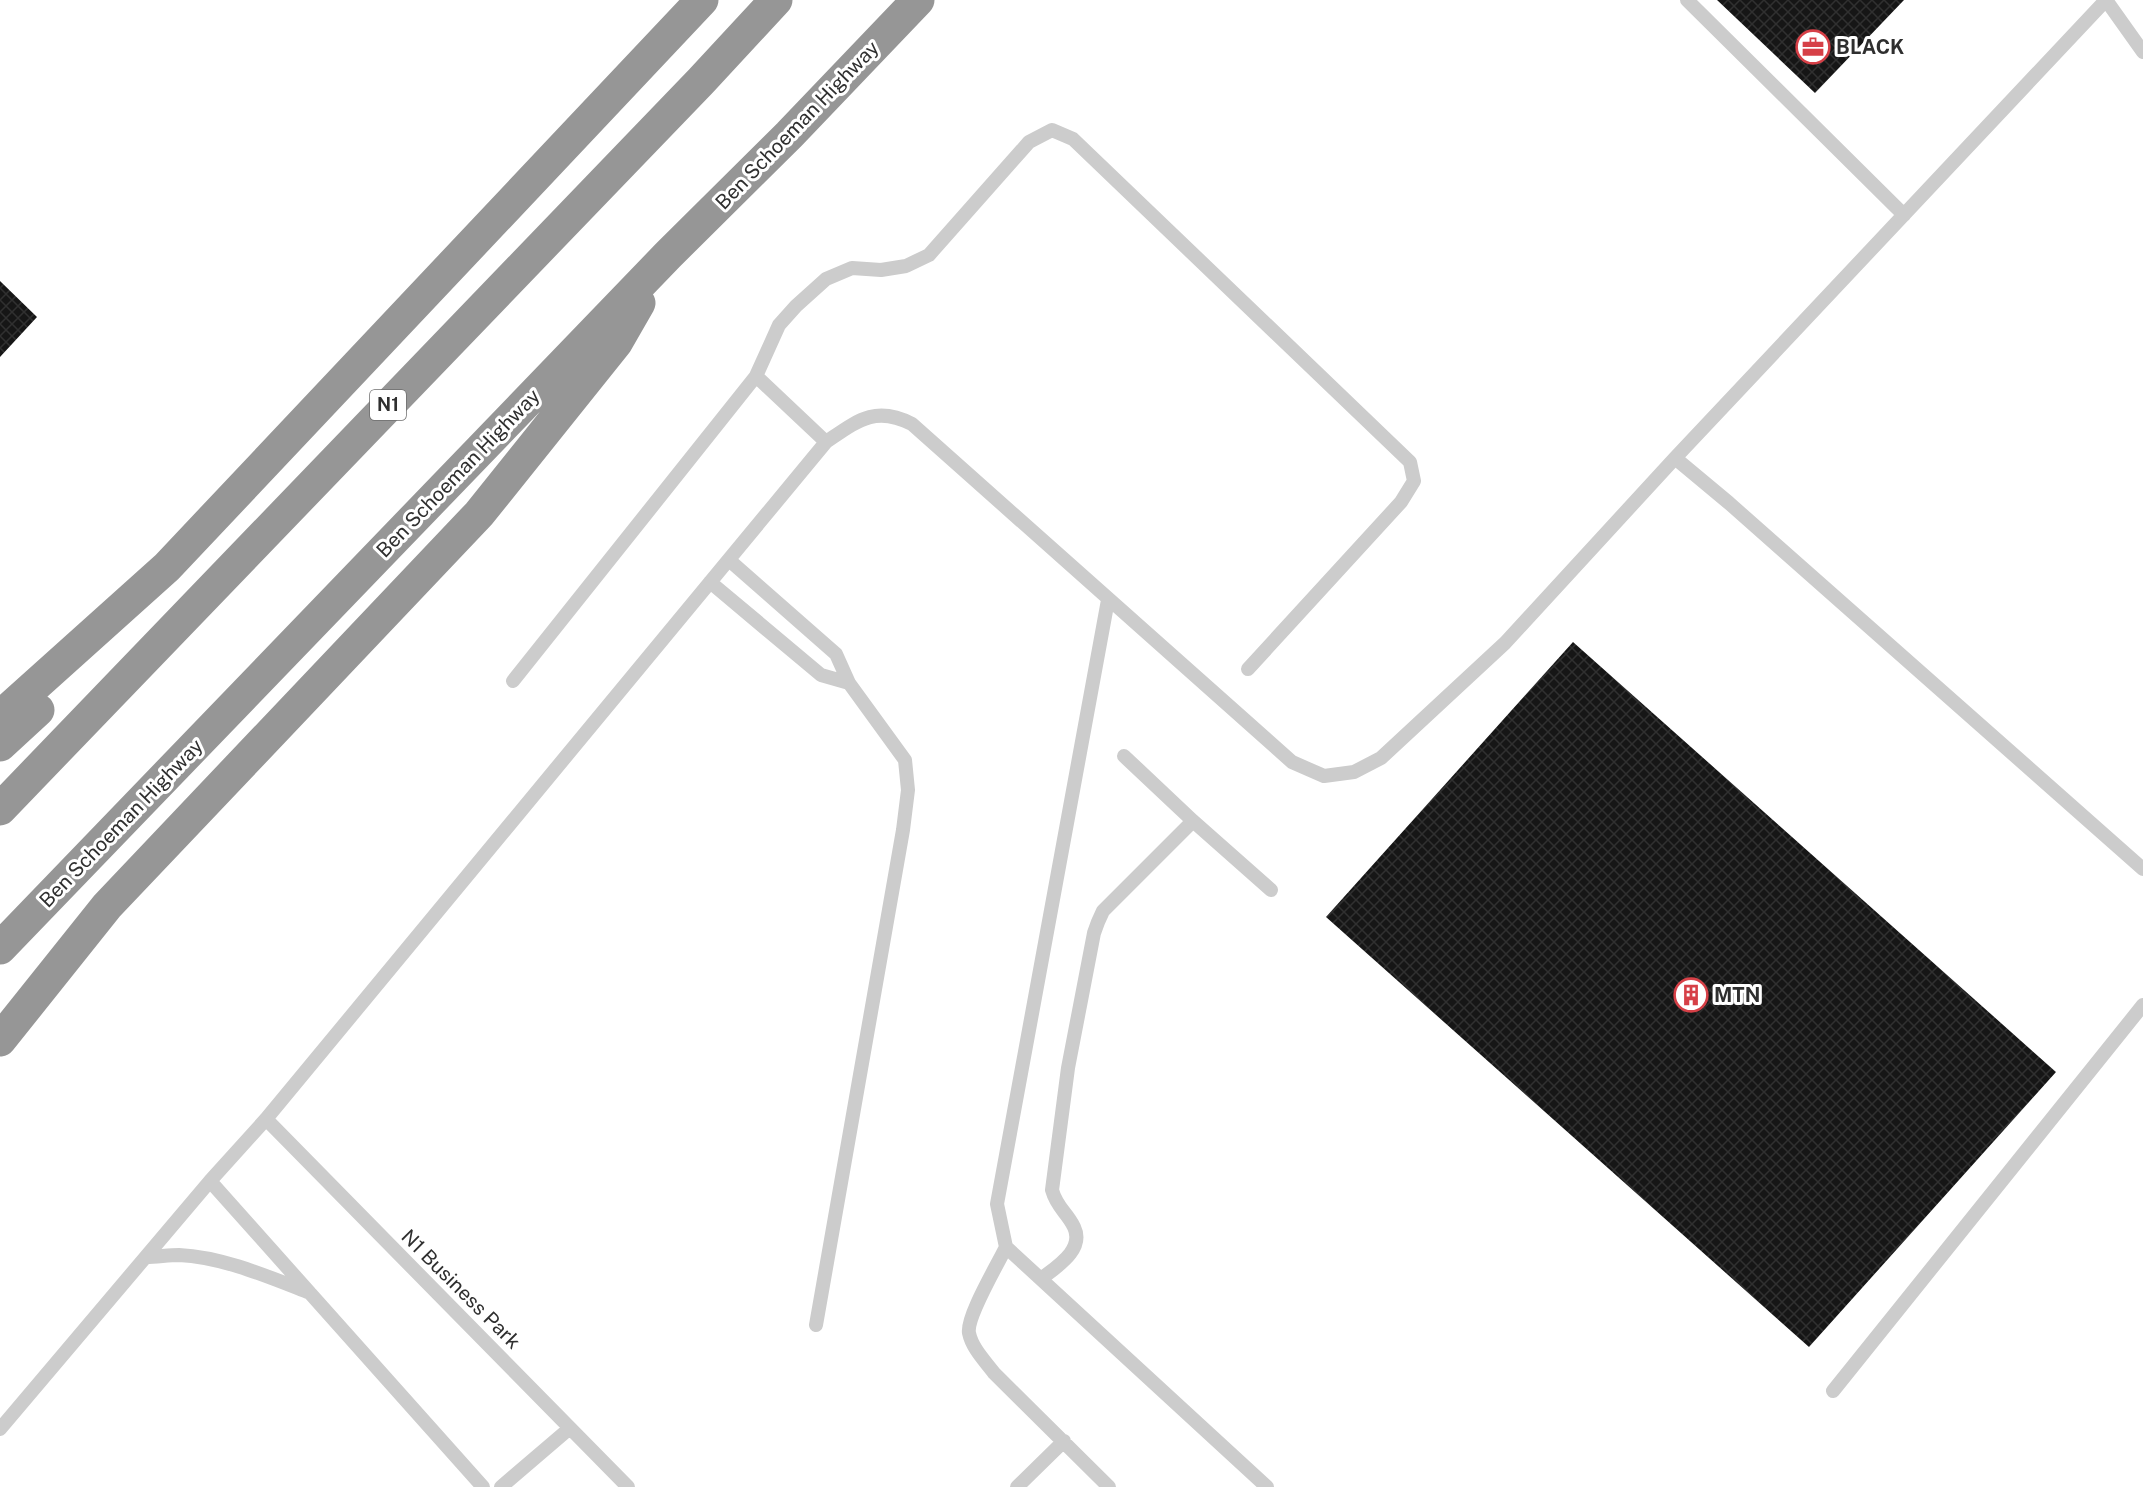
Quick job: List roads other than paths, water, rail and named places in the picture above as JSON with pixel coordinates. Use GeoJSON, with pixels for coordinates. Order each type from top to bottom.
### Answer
{"type":"FeatureCollection","features":[{"type":"Feature","properties":{"kind":"highway"},"geometry":{"type":"LineString","coordinates":[[0,745],[51,697],[167,567],[702,0]]}},
{"type":"Feature","properties":{"kind":"highway","name":"N1"},"geometry":{"type":"LineString","coordinates":[[0,809],[701,81],[776,0]]}},
{"type":"Feature","properties":{"kind":"highway","name":"Ben Schoeman Highway"},"geometry":{"type":"LineString","coordinates":[[0,948],[668,255],[789,135],[918,0]]}},
{"type":"Feature","properties":{"kind":"highway"},"geometry":{"type":"LineString","coordinates":[[0,1040],[107,906],[479,514],[615,343],[668,255]]}},
{"type":"Feature","properties":{"kind":"highway"},"geometry":{"type":"LineString","coordinates":[[0,717],[167,567]]}},
{"type":"Feature","properties":{"kind":"lane"},"geometry":{"type":"LineString","coordinates":[[1687,0],[1904,215]]}},
{"type":"Feature","properties":{"kind":"lane"},"geometry":{"type":"LineString","coordinates":[[0,1430],[210,1181],[266,1119],[826,442],[862,418],[882,414],[897,416],[912,424],[1292,762],[1324,776],[1354,772],[1381,758],[1505,643],[1674,458],[2106,0],[2143,51]]}},
{"type":"Feature","properties":{"kind":"lane"},"geometry":{"type":"LineString","coordinates":[[513,681],[756,376],[779,325],[796,306],[826,279],[852,268],[881,270],[906,266],[929,255],[1029,142],[1052,130],[1073,139],[1410,462],[1414,481],[1401,502],[1248,669]]}},
{"type":"Feature","properties":{"kind":"lane"},"geometry":{"type":"LineString","coordinates":[[756,376],[826,442]]}},
{"type":"Feature","properties":{"kind":"lane"},"geometry":{"type":"LineString","coordinates":[[1674,458],[1729,503],[2143,870]]}},
{"type":"Feature","properties":{"kind":"lane"},"geometry":{"type":"LineString","coordinates":[[729,560],[836,654],[849,683],[905,760],[908,790],[816,1325]]}},
{"type":"Feature","properties":{"kind":"lane"},"geometry":{"type":"LineString","coordinates":[[710,582],[821,675],[849,683]]}},
{"type":"Feature","properties":{"kind":"lane"},"geometry":{"type":"LineString","coordinates":[[1108,600],[997,1203],[1006,1247],[1267,1487]]}},
{"type":"Feature","properties":{"kind":"lane"},"geometry":{"type":"LineString","coordinates":[[1124,756],[1271,890]]}},
{"type":"Feature","properties":{"kind":"lane"},"geometry":{"type":"LineString","coordinates":[[1041,1279],[1067,1258],[1077,1241],[1075,1228],[1056,1202],[1052,1190],[1068,1068],[1096,927],[1103,911],[1193,821]]}},
{"type":"Feature","properties":{"kind":"lane"},"geometry":{"type":"LineString","coordinates":[[1833,1391],[2143,1005]]}},
{"type":"Feature","properties":{"kind":"lane","name":"N1 Business Park"},"geometry":{"type":"LineString","coordinates":[[266,1119],[628,1487]]}},
{"type":"Feature","properties":{"kind":"lane"},"geometry":{"type":"LineString","coordinates":[[210,1181],[483,1487]]}},
{"type":"Feature","properties":{"kind":"lane"},"geometry":{"type":"LineString","coordinates":[[1006,1247],[973,1312],[969,1332],[979,1353],[994,1373],[1109,1487]]}},
{"type":"Feature","properties":{"kind":"lane"},"geometry":{"type":"LineString","coordinates":[[146,1257],[179,1255],[216,1262],[312,1293]]}},
{"type":"Feature","properties":{"kind":"lane"},"geometry":{"type":"LineString","coordinates":[[501,1487],[570,1428]]}},
{"type":"Feature","properties":{"kind":"lane"},"geometry":{"type":"LineString","coordinates":[[1017,1487],[1064,1441]]}},
{"type":"Feature","properties":{"kind":"place","name":"BLACK"},"geometry":{"type":"Point","coordinates":[1813,47]}},
{"type":"Feature","properties":{"kind":"place","name":"MTN"},"geometry":{"type":"Point","coordinates":[1691,995]}}]}
